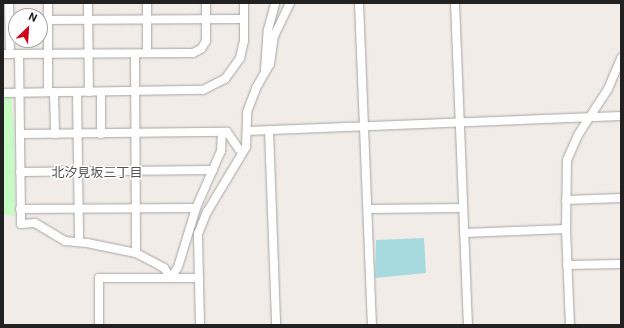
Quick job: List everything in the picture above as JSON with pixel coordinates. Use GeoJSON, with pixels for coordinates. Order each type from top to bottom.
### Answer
{"type":"FeatureCollection","features":[{"type":"Feature","properties":{"kind":"street"},"geometry":{"type":"LineString","coordinates":[[88,3],[89,92]]}},
{"type":"Feature","properties":{"kind":"street"},"geometry":{"type":"LineString","coordinates":[[147,3],[147,53]]}},
{"type":"Feature","properties":{"kind":"street"},"geometry":{"type":"LineString","coordinates":[[8,37],[6,54],[135,54],[197,52],[206,41],[206,3]]}},
{"type":"Feature","properties":{"kind":"street"},"geometry":{"type":"LineString","coordinates":[[3,93],[195,91],[218,84],[230,73],[240,58],[244,40],[244,3]]}},
{"type":"Feature","properties":{"kind":"street"},"geometry":{"type":"LineString","coordinates":[[265,71],[268,30],[275,3]]}},
{"type":"Feature","properties":{"kind":"street"},"geometry":{"type":"LineString","coordinates":[[200,325],[198,234],[207,212],[243,151],[247,131],[247,112],[273,54],[274,36],[290,3]]}},
{"type":"Feature","properties":{"kind":"street"},"geometry":{"type":"LineString","coordinates":[[359,3],[372,325]]}},
{"type":"Feature","properties":{"kind":"street"},"geometry":{"type":"LineString","coordinates":[[455,3],[468,325]]}},
{"type":"Feature","properties":{"kind":"street"},"geometry":{"type":"LineString","coordinates":[[48,20],[244,19]]}},
{"type":"Feature","properties":{"kind":"street"},"geometry":{"type":"LineString","coordinates":[[47,48],[55,134]]}},
{"type":"Feature","properties":{"kind":"street"},"geometry":{"type":"LineString","coordinates":[[19,54],[21,224],[35,223],[60,239],[136,253],[164,268],[171,278]]}},
{"type":"Feature","properties":{"kind":"street"},"geometry":{"type":"LineString","coordinates":[[135,54],[136,253]]}},
{"type":"Feature","properties":{"kind":"street"},"geometry":{"type":"LineString","coordinates":[[570,325],[566,229],[567,160],[608,89],[621,58]]}},
{"type":"Feature","properties":{"kind":"street"},"geometry":{"type":"LineString","coordinates":[[77,92],[78,242]]}},
{"type":"Feature","properties":{"kind":"street"},"geometry":{"type":"LineString","coordinates":[[101,92],[101,134]]}},
{"type":"Feature","properties":{"kind":"street"},"geometry":{"type":"LineString","coordinates":[[247,131],[621,116]]}},
{"type":"Feature","properties":{"kind":"street"},"geometry":{"type":"LineString","coordinates":[[269,130],[276,325]]}},
{"type":"Feature","properties":{"kind":"street"},"geometry":{"type":"LineString","coordinates":[[171,278],[178,267],[196,208],[221,151],[222,132]]}},
{"type":"Feature","properties":{"kind":"street"},"geometry":{"type":"LineString","coordinates":[[20,134],[227,132],[239,149],[243,151]]}},
{"type":"Feature","properties":{"kind":"street"},"geometry":{"type":"LineString","coordinates":[[20,172],[213,170]]}},
{"type":"Feature","properties":{"kind":"street"},"geometry":{"type":"LineString","coordinates":[[566,200],[621,198]]}},
{"type":"Feature","properties":{"kind":"street"},"geometry":{"type":"LineString","coordinates":[[20,209],[196,208]]}},
{"type":"Feature","properties":{"kind":"street"},"geometry":{"type":"LineString","coordinates":[[368,209],[463,208]]}},
{"type":"Feature","properties":{"kind":"street"},"geometry":{"type":"LineString","coordinates":[[464,233],[566,229]]}},
{"type":"Feature","properties":{"kind":"street"},"geometry":{"type":"LineString","coordinates":[[567,265],[621,264]]}},
{"type":"Feature","properties":{"kind":"street"},"geometry":{"type":"LineString","coordinates":[[100,325],[99,278],[198,278]]}},
{"type":"Feature","properties":{"kind":"green space"},"geometry":{"type":"Polygon","coordinates":[[[11,96],[14,129],[15,216],[3,214],[3,97],[11,96]]]}},
{"type":"Feature","properties":{"kind":"water"},"geometry":{"type":"Polygon","coordinates":[[[424,238],[426,273],[375,278],[376,240],[424,238]]]}},
{"type":"Feature","properties":{"kind":"district","name":"北汐見坂三丁目"},"geometry":{"type":"Point","coordinates":[97,173]}}]}
